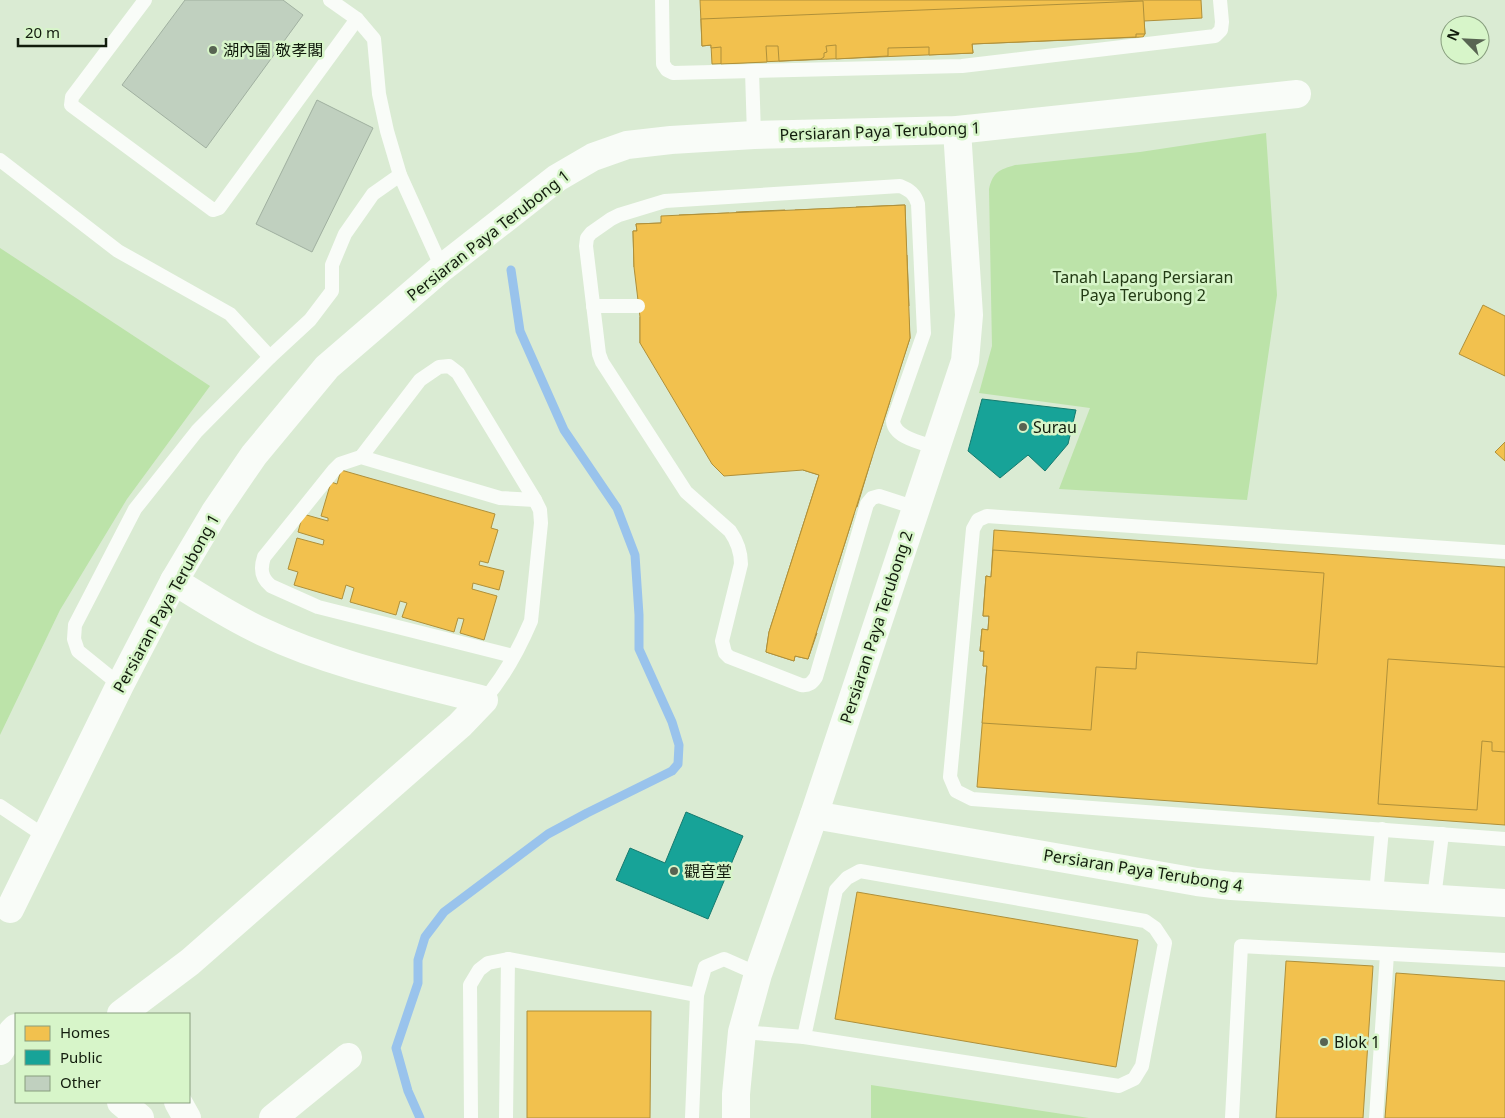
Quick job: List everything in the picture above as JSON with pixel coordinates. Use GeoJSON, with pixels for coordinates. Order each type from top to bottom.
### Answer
{"type":"FeatureCollection","features":[{"type":"Feature","properties":{"kind":"street","name":"Persiaran Paya Terubong 1"},"geometry":{"type":"LineString","coordinates":[[10,909],[120,685],[174,581],[216,512],[254,455],[327,367],[442,268],[557,178],[593,157],[627,145],[671,140],[754,135],[957,130],[1297,94]]}},
{"type":"Feature","properties":{"kind":"street","name":"Persiaran Paya Terubong 2"},"geometry":{"type":"LineString","coordinates":[[736,1118],[736,1094],[742,1032],[758,974],[814,814],[965,362],[969,315],[957,130]]}},
{"type":"Feature","properties":{"kind":"street"},"geometry":{"type":"LineString","coordinates":[[122,1013],[190,962],[460,725],[484,700],[358,667],[299,647],[263,632],[232,616],[174,581]]}},
{"type":"Feature","properties":{"kind":"street","name":"Persiaran Paya Terubong 4"},"geometry":{"type":"LineString","coordinates":[[814,814],[1197,882],[1231,886],[1505,903]]}},
{"type":"Feature","properties":{"kind":"street"},"geometry":{"type":"LineString","coordinates":[[15,1029],[0,1052],[15,1060]]}},
{"type":"Feature","properties":{"kind":"street"},"geometry":{"type":"LineString","coordinates":[[273,1118],[348,1057]]}},
{"type":"Feature","properties":{"kind":"street"},"geometry":{"type":"LineString","coordinates":[[122,1103],[140,1118]]}},
{"type":"Feature","properties":{"kind":"street"},"geometry":{"type":"LineString","coordinates":[[179,1103],[187,1118]]}},
{"type":"Feature","properties":{"kind":"lane"},"geometry":{"type":"LineString","coordinates":[[145,0],[72,96],[71,105],[213,210],[219,208],[357,19]]}},
{"type":"Feature","properties":{"kind":"lane"},"geometry":{"type":"LineString","coordinates":[[330,0],[357,19],[374,39],[379,94],[400,176],[442,268]]}},
{"type":"Feature","properties":{"kind":"lane"},"geometry":{"type":"LineString","coordinates":[[662,0],[663,64],[667,70],[673,72],[962,66],[1215,36],[1221,30],[1220,0]]}},
{"type":"Feature","properties":{"kind":"lane"},"geometry":{"type":"LineString","coordinates":[[752,71],[754,135]]}},
{"type":"Feature","properties":{"kind":"lane"},"geometry":{"type":"LineString","coordinates":[[0,160],[118,251],[230,314],[270,357]]}},
{"type":"Feature","properties":{"kind":"lane"},"geometry":{"type":"LineString","coordinates":[[120,685],[78,651],[74,639],[75,625],[135,509],[198,431],[270,357],[310,320],[332,292],[332,265],[345,234],[373,194],[400,176]]}},
{"type":"Feature","properties":{"kind":"lane"},"geometry":{"type":"LineString","coordinates":[[916,508],[880,496],[872,498],[867,504],[816,676],[811,684],[801,685],[729,657],[725,653],[722,641],[741,564],[741,555],[734,536],[730,531],[686,492],[602,362],[599,354],[593,306],[586,246],[587,238],[591,233],[619,215],[665,201],[900,186],[909,189],[915,196],[918,204],[924,333],[893,421],[896,431],[902,435],[936,448]]}},
{"type":"Feature","properties":{"kind":"lane"},"geometry":{"type":"LineString","coordinates":[[593,306],[638,306]]}},
{"type":"Feature","properties":{"kind":"lane"},"geometry":{"type":"LineString","coordinates":[[484,700],[497,685],[513,656],[525,634],[531,621],[541,523],[540,510],[458,373],[449,366],[439,367],[420,380],[361,457],[340,464],[334,470],[264,557],[261,565],[264,582],[318,607],[513,656]]}},
{"type":"Feature","properties":{"kind":"lane"},"geometry":{"type":"LineString","coordinates":[[361,457],[500,498],[535,500]]}},
{"type":"Feature","properties":{"kind":"lane"},"geometry":{"type":"LineString","coordinates":[[1505,552],[987,516],[978,520],[973,529],[950,777],[956,791],[972,799],[1505,839]]}},
{"type":"Feature","properties":{"kind":"lane"},"geometry":{"type":"LineString","coordinates":[[0,806],[46,837]]}},
{"type":"Feature","properties":{"kind":"lane"},"geometry":{"type":"LineString","coordinates":[[1376,894],[1382,830]]}},
{"type":"Feature","properties":{"kind":"lane"},"geometry":{"type":"LineString","coordinates":[[1434,898],[1442,834]]}},
{"type":"Feature","properties":{"kind":"lane"},"geometry":{"type":"LineString","coordinates":[[742,1032],[804,1038],[1119,1086],[1134,1079],[1142,1066],[1165,943],[1155,928],[1145,921],[860,872],[847,878],[836,890],[804,1038]]}},
{"type":"Feature","properties":{"kind":"lane"},"geometry":{"type":"LineString","coordinates":[[1232,1118],[1241,946],[1505,960]]}},
{"type":"Feature","properties":{"kind":"lane"},"geometry":{"type":"LineString","coordinates":[[1376,1118],[1387,954]]}},
{"type":"Feature","properties":{"kind":"lane"},"geometry":{"type":"LineString","coordinates":[[471,1118],[470,985],[479,970],[488,963],[508,959],[697,996]]}},
{"type":"Feature","properties":{"kind":"lane"},"geometry":{"type":"LineString","coordinates":[[506,1118],[508,959]]}},
{"type":"Feature","properties":{"kind":"lane"},"geometry":{"type":"LineString","coordinates":[[692,1118],[697,996],[705,968],[724,959],[758,974]]}},
{"type":"Feature","properties":{"kind":"green space","name":"Tanah Lapang Persiaran Paya Terubong 2"},"geometry":{"type":"Polygon","coordinates":[[[1266,133],[1277,295],[1247,500],[1059,489],[1090,408],[979,393],[992,346],[989,189],[992,179],[1001,170],[1015,165],[1140,152],[1266,133]]]}},
{"type":"Feature","properties":{"kind":"green space"},"geometry":{"type":"Polygon","coordinates":[[[0,248],[210,386],[127,499],[60,610],[0,735],[0,248]]]}},
{"type":"Feature","properties":{"kind":"green space"},"geometry":{"type":"Polygon","coordinates":[[[871,1085],[1089,1118],[871,1118],[871,1085]]]}},
{"type":"Feature","properties":{"kind":"building: Homes"},"geometry":{"type":"Polygon","coordinates":[[[700,0],[1201,0],[1202,18],[1144,21],[1145,34],[1143,37],[972,44],[973,53],[712,64],[711,45],[702,46],[700,0]]]}},
{"type":"Feature","properties":{"kind":"building: Homes"},"geometry":{"type":"Polygon","coordinates":[[[1143,1],[1145,34],[1136,34],[1136,37],[972,44],[973,53],[929,55],[929,47],[888,48],[888,56],[836,59],[836,45],[826,46],[827,52],[824,53],[824,57],[821,59],[779,61],[778,46],[766,46],[767,62],[721,64],[721,47],[711,48],[711,45],[702,46],[701,19],[1143,1]]]}},
{"type":"Feature","properties":{"kind":"building: Homes"},"geometry":{"type":"Polygon","coordinates":[[[905,205],[906,246],[894,247],[894,256],[907,255],[909,306],[896,307],[896,310],[908,309],[910,338],[891,396],[880,392],[878,397],[890,401],[874,450],[862,446],[860,453],[872,457],[857,507],[844,503],[842,510],[854,514],[838,565],[826,561],[824,567],[836,570],[820,621],[808,617],[804,630],[817,633],[808,659],[795,656],[794,661],[766,652],[769,632],[819,475],[803,470],[817,425],[833,430],[863,333],[855,330],[855,341],[848,341],[849,353],[792,355],[791,344],[784,344],[784,355],[724,358],[724,347],[717,347],[717,358],[658,360],[657,349],[651,349],[651,342],[640,343],[640,317],[852,310],[850,284],[865,283],[864,254],[634,267],[633,231],[637,231],[636,224],[661,223],[662,230],[680,229],[679,215],[729,213],[729,227],[737,226],[736,212],[785,210],[786,224],[796,224],[795,210],[845,208],[846,221],[856,220],[856,207],[905,205]]]}},
{"type":"Feature","properties":{"kind":"building: Homes"},"geometry":{"type":"Polygon","coordinates":[[[905,205],[910,338],[808,659],[795,656],[794,661],[766,652],[769,632],[819,475],[803,470],[724,476],[712,464],[640,343],[640,317],[634,267],[633,231],[637,231],[636,224],[661,223],[661,216],[905,205]]]}},
{"type":"Feature","properties":{"kind":"building: Homes"},"geometry":{"type":"Polygon","coordinates":[[[1483,305],[1505,316],[1505,376],[1459,354],[1483,305]]]}},
{"type":"Feature","properties":{"kind":"building: Homes"},"geometry":{"type":"Polygon","coordinates":[[[1505,442],[1505,461],[1495,452],[1505,442]]]}},
{"type":"Feature","properties":{"kind":"building: Homes"},"geometry":{"type":"Polygon","coordinates":[[[341,470],[495,514],[491,528],[498,530],[488,563],[480,561],[479,565],[504,571],[499,590],[473,583],[472,589],[497,596],[484,640],[460,633],[464,619],[458,618],[454,632],[402,617],[407,603],[400,601],[396,615],[350,602],[354,588],[346,585],[342,599],[294,585],[298,572],[288,569],[297,538],[323,545],[324,540],[298,532],[303,514],[328,521],[328,518],[321,516],[331,482],[337,484],[341,470]]]}},
{"type":"Feature","properties":{"kind":"building: Homes"},"geometry":{"type":"Polygon","coordinates":[[[994,530],[1505,567],[1505,825],[977,787],[987,666],[983,666],[984,651],[980,651],[982,629],[988,630],[989,616],[983,616],[986,576],[991,577],[994,530]]]}},
{"type":"Feature","properties":{"kind":"building: Homes"},"geometry":{"type":"Polygon","coordinates":[[[993,550],[1324,573],[1317,664],[1137,652],[1136,669],[1096,667],[1091,730],[982,723],[987,666],[983,666],[984,651],[980,651],[982,629],[988,630],[989,616],[983,616],[986,576],[991,577],[993,550]]]}},
{"type":"Feature","properties":{"kind":"building: Homes"},"geometry":{"type":"Polygon","coordinates":[[[1388,659],[1505,667],[1505,752],[1492,751],[1492,742],[1482,741],[1477,810],[1378,804],[1388,659]]]}},
{"type":"Feature","properties":{"kind":"building: Homes"},"geometry":{"type":"Polygon","coordinates":[[[857,892],[1138,940],[1116,1067],[835,1019],[857,892]]]}},
{"type":"Feature","properties":{"kind":"building: Homes","name":"Blok 1"},"geometry":{"type":"Polygon","coordinates":[[[1286,961],[1373,966],[1363,1118],[1276,1118],[1286,961]]]}},
{"type":"Feature","properties":{"kind":"building: Homes"},"geometry":{"type":"Polygon","coordinates":[[[1396,973],[1505,981],[1505,1118],[1385,1118],[1396,973]]]}},
{"type":"Feature","properties":{"kind":"building: Homes"},"geometry":{"type":"Polygon","coordinates":[[[527,1011],[651,1011],[650,1118],[527,1118],[527,1011]]]}},
{"type":"Feature","properties":{"kind":"building: Public","name":"Surau"},"geometry":{"type":"Polygon","coordinates":[[[982,399],[1076,410],[1068,444],[1045,471],[1028,455],[1000,478],[968,451],[982,399]]]}},
{"type":"Feature","properties":{"kind":"building: Public","name":"觀音堂"},"geometry":{"type":"Polygon","coordinates":[[[686,812],[743,836],[708,919],[616,880],[630,848],[665,863],[686,812]]]}},
{"type":"Feature","properties":{"kind":"building: Other","name":"湖內園 敬孝閣"},"geometry":{"type":"Polygon","coordinates":[[[185,0],[283,0],[303,15],[206,148],[122,85],[185,0]]]}},
{"type":"Feature","properties":{"kind":"building: Other"},"geometry":{"type":"Polygon","coordinates":[[[317,100],[373,128],[312,252],[256,224],[317,100]]]}},
{"type":"Feature","properties":{"kind":"waterway"},"geometry":{"type":"LineString","coordinates":[[420,1118],[408,1091],[396,1048],[418,983],[418,960],[425,937],[444,912],[548,834],[672,771],[678,764],[679,745],[672,722],[639,649],[635,555],[617,508],[564,430],[520,331],[511,270]]}},
{"type":"Feature","properties":{"kind":"place","name":"湖內園 敬孝閣"},"geometry":{"type":"Point","coordinates":[213,50]}},
{"type":"Feature","properties":{"kind":"place","name":"Surau"},"geometry":{"type":"Point","coordinates":[1023,427]}},
{"type":"Feature","properties":{"kind":"place","name":"觀音堂"},"geometry":{"type":"Point","coordinates":[674,871]}},
{"type":"Feature","properties":{"kind":"place","name":"Blok 1"},"geometry":{"type":"Point","coordinates":[1324,1042]}}]}
